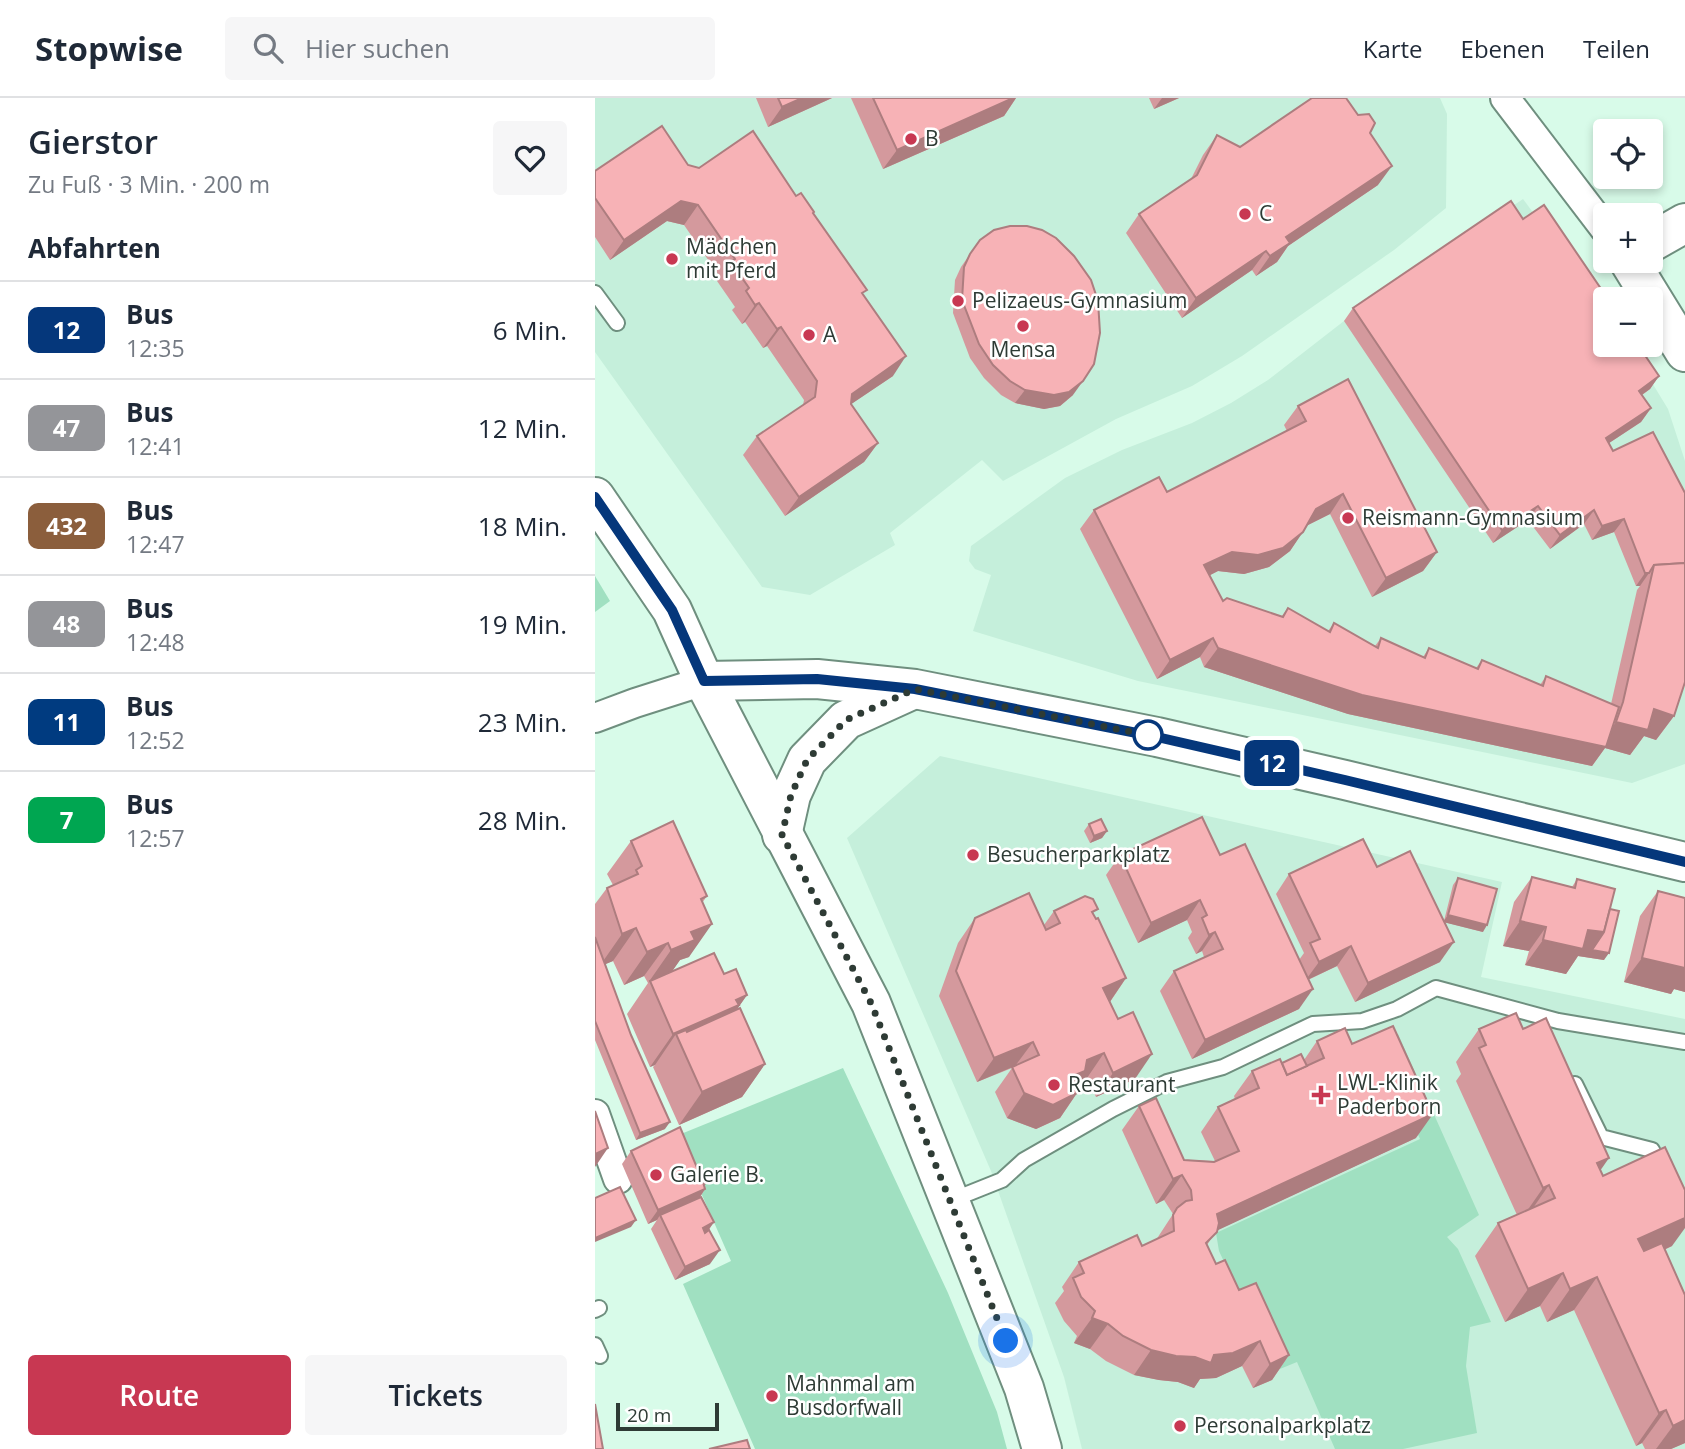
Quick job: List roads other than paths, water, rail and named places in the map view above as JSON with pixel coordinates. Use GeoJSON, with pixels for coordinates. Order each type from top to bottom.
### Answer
{"type":"FeatureCollection","features":[{"type":"Feature","properties":{"kind":"main road"},"geometry":{"type":"LineString","coordinates":[[1663,236],[1685,223]]}},
{"type":"Feature","properties":{"kind":"main road"},"geometry":{"type":"LineString","coordinates":[[1636,273],[1685,352]]}},
{"type":"Feature","properties":{"kind":"main road"},"geometry":{"type":"LineString","coordinates":[[595,498],[672,610],[704,681],[871,1003],[1024,1388],[1042,1449]]}},
{"type":"Feature","properties":{"kind":"main road"},"geometry":{"type":"LineString","coordinates":[[704,681],[817,679],[915,689],[1182,743],[1685,862]]}},
{"type":"Feature","properties":{"kind":"main road"},"geometry":{"type":"LineString","coordinates":[[782,835],[791,795],[807,760],[846,720],[915,689]]}},
{"type":"Feature","properties":{"kind":"street"},"geometry":{"type":"LineString","coordinates":[[1505,98],[1593,214]]}},
{"type":"Feature","properties":{"kind":"street"},"geometry":{"type":"LineString","coordinates":[[595,718],[704,681]]}},
{"type":"Feature","properties":{"kind":"street"},"geometry":{"type":"LineString","coordinates":[[595,1114],[618,1179]]}},
{"type":"Feature","properties":{"kind":"lane"},"geometry":{"type":"LineString","coordinates":[[595,293],[617,323]]}},
{"type":"Feature","properties":{"kind":"lane"},"geometry":{"type":"LineString","coordinates":[[950,1201],[1002,1180],[1024,1160],[1113,1109],[1167,1082],[1223,1067],[1313,1024],[1362,1021],[1397,1009],[1436,988],[1558,1021],[1685,1042]]}},
{"type":"Feature","properties":{"kind":"lane"},"geometry":{"type":"LineString","coordinates":[[1554,1038],[1558,1021]]}},
{"type":"Feature","properties":{"kind":"lane"},"geometry":{"type":"LineString","coordinates":[[1571,1075],[1601,1137],[1652,1150],[1669,1186]]}},
{"type":"Feature","properties":{"kind":"place","name":"B"},"geometry":{"type":"Point","coordinates":[911,139]}},
{"type":"Feature","properties":{"kind":"place","name":"C"},"geometry":{"type":"Point","coordinates":[1245,214]}},
{"type":"Feature","properties":{"kind":"place","name":"Mädchen mit Pferd"},"geometry":{"type":"Point","coordinates":[672,259]}},
{"type":"Feature","properties":{"kind":"place","name":"Pelizaeus-Gymnasium"},"geometry":{"type":"Point","coordinates":[958,301]}},
{"type":"Feature","properties":{"kind":"place","name":"Mensa"},"geometry":{"type":"Point","coordinates":[1023,326]}},
{"type":"Feature","properties":{"kind":"place","name":"A"},"geometry":{"type":"Point","coordinates":[809,335]}},
{"type":"Feature","properties":{"kind":"place","name":"Reismann-Gymnasium"},"geometry":{"type":"Point","coordinates":[1348,518]}},
{"type":"Feature","properties":{"kind":"place","name":"Besucherparkplatz"},"geometry":{"type":"Point","coordinates":[973,855]}},
{"type":"Feature","properties":{"kind":"place","name":"Restaurant"},"geometry":{"type":"Point","coordinates":[1054,1085]}},
{"type":"Feature","properties":{"kind":"place","name":"LWL-Klinik Paderborn"},"geometry":{"type":"Point","coordinates":[1321,1095]}},
{"type":"Feature","properties":{"kind":"place","name":"Galerie B."},"geometry":{"type":"Point","coordinates":[656,1175]}},
{"type":"Feature","properties":{"kind":"place","name":"Mahnmal am Busdorfwall"},"geometry":{"type":"Point","coordinates":[772,1396]}},
{"type":"Feature","properties":{"kind":"place","name":"Personalparkplatz"},"geometry":{"type":"Point","coordinates":[1180,1426]}}]}
